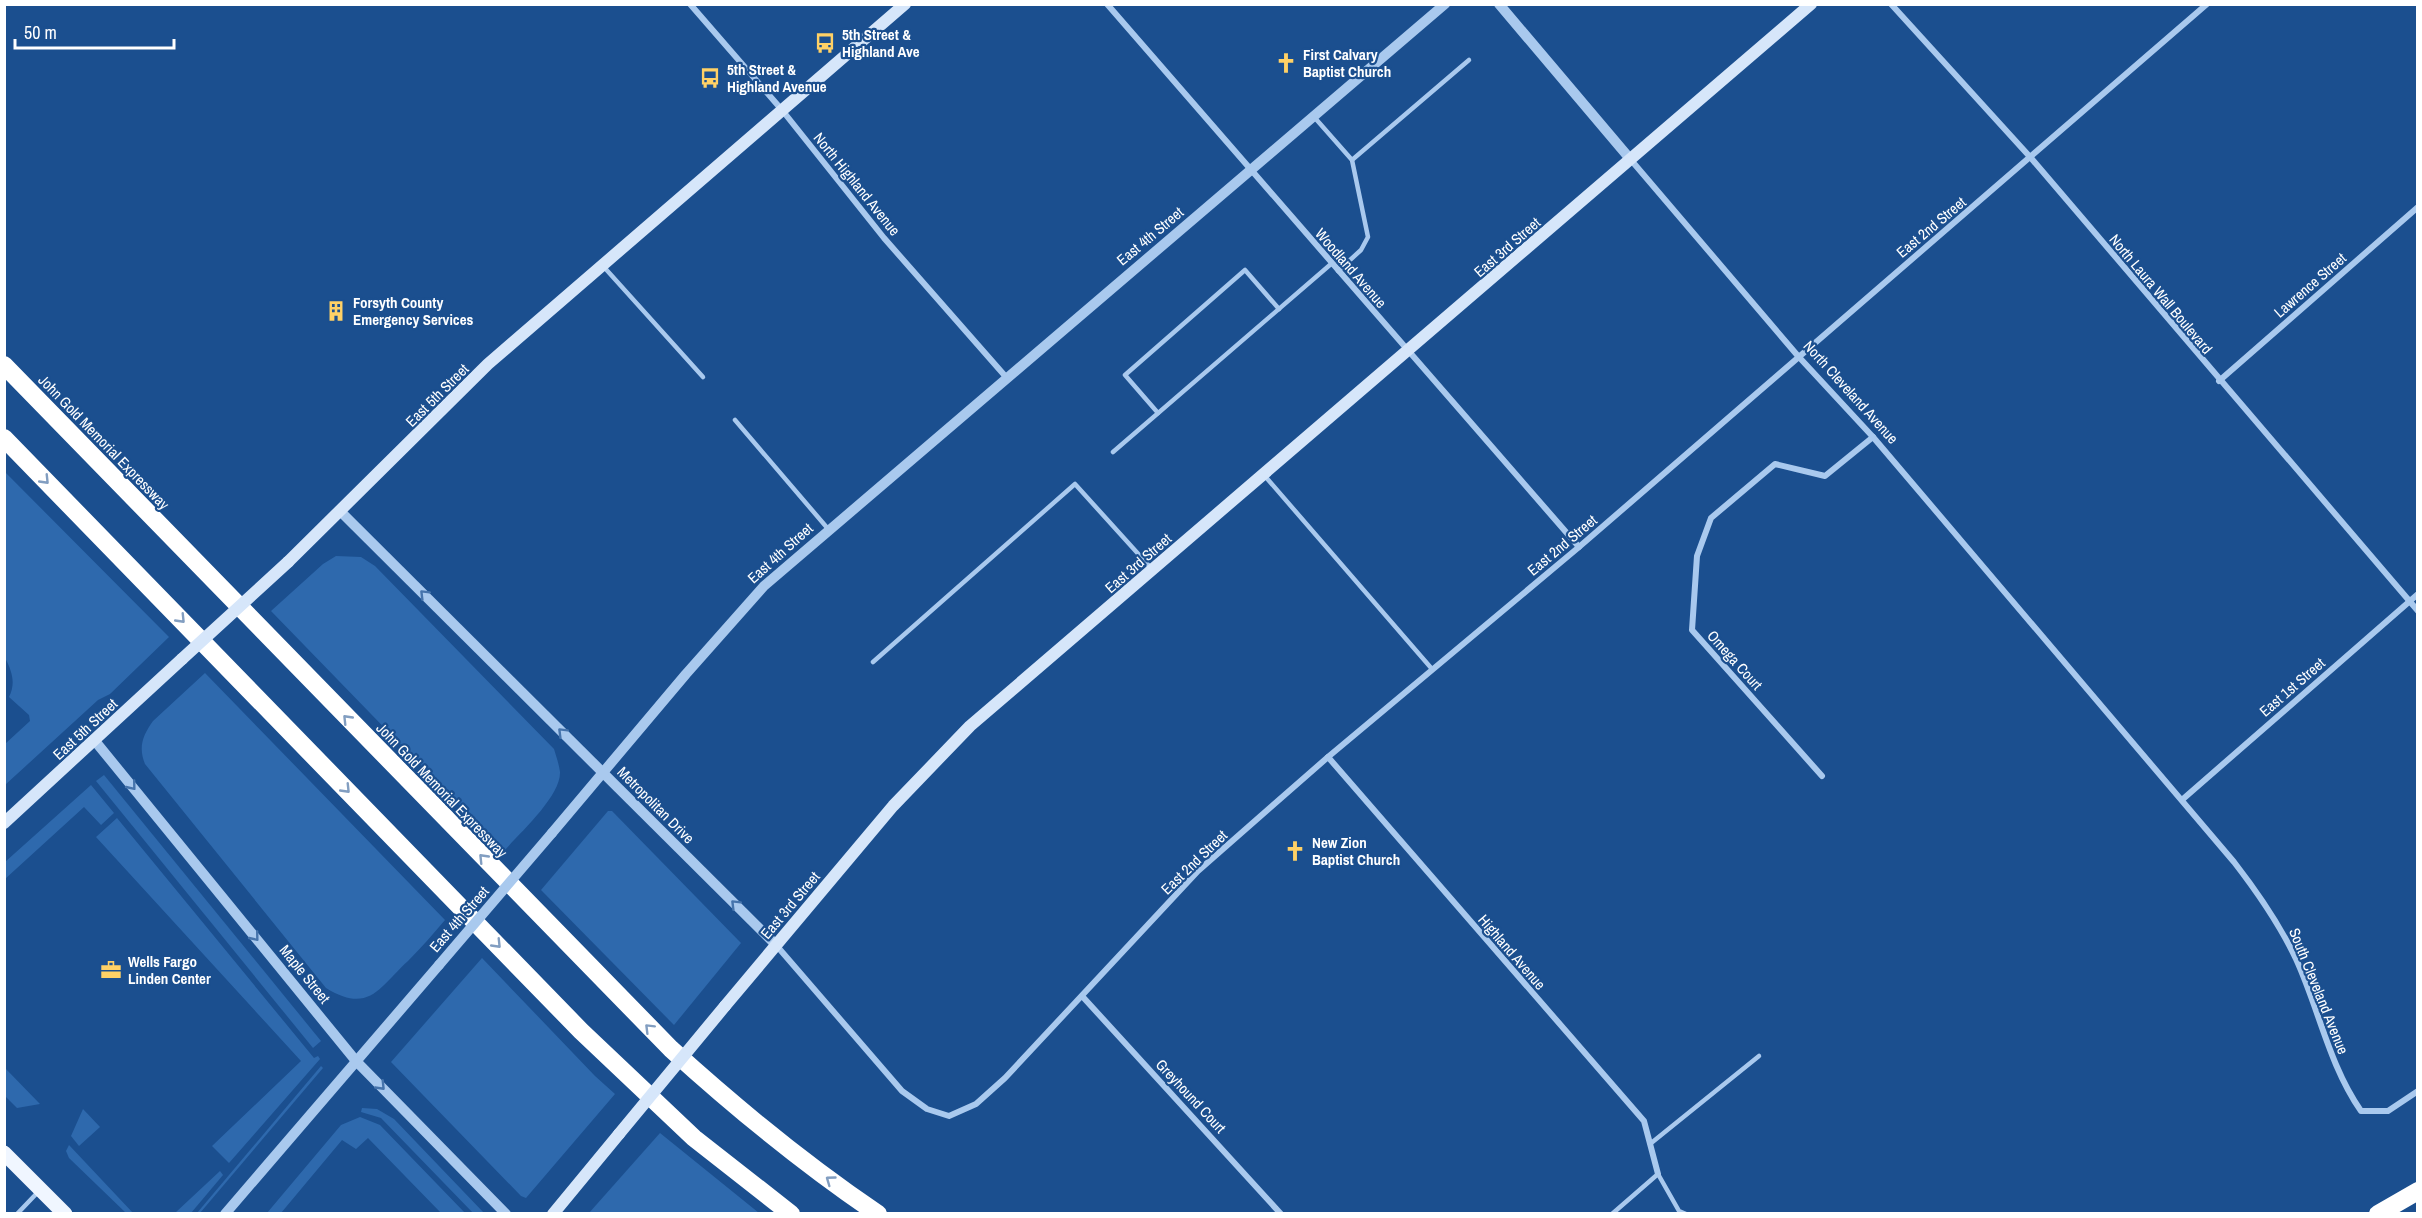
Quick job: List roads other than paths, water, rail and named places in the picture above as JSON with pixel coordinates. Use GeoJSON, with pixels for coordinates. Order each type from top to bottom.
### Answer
{"type":"FeatureCollection","features":[{"type":"Feature","properties":{"kind":"highway","name":"John Gold Memorial Expressway"},"geometry":{"type":"LineString","coordinates":[[4,366],[671,1049],[727,1100],[787,1148],[878,1214]]}},
{"type":"Feature","properties":{"kind":"highway"},"geometry":{"type":"LineString","coordinates":[[4,438],[581,1031],[694,1138],[791,1214]]}},
{"type":"Feature","properties":{"kind":"highway"},"geometry":{"type":"LineString","coordinates":[[2378,1214],[2418,1191]]}},
{"type":"Feature","properties":{"kind":"main road","name":"East 5th Street"},"geometry":{"type":"LineString","coordinates":[[4,823],[341,512],[488,364],[905,4]]}},
{"type":"Feature","properties":{"kind":"main road","name":"East 3rd Street"},"geometry":{"type":"LineString","coordinates":[[553,1214],[776,945],[930,765],[970,726],[1811,4]]}},
{"type":"Feature","properties":{"kind":"main road"},"geometry":{"type":"LineString","coordinates":[[4,1153],[65,1214]]}},
{"type":"Feature","properties":{"kind":"street","name":"North Highland Avenue"},"geometry":{"type":"LineString","coordinates":[[690,4],[782,110],[884,238],[1006,377]]}},
{"type":"Feature","properties":{"kind":"street","name":"Woodland Avenue"},"geometry":{"type":"LineString","coordinates":[[1107,4],[1579,547]]}},
{"type":"Feature","properties":{"kind":"street","name":"East 4th Street"},"geometry":{"type":"LineString","coordinates":[[225,1214],[603,774],[732,620],[764,586],[1006,377],[1315,118],[1445,4]]}},
{"type":"Feature","properties":{"kind":"street","name":"North Cleveland Avenue"},"geometry":{"type":"LineString","coordinates":[[1499,4],[1798,356],[1873,437],[2183,799]]}},
{"type":"Feature","properties":{"kind":"street","name":"North Laura Wall Boulevard"},"geometry":{"type":"LineString","coordinates":[[1891,4],[2031,158],[2219,381],[2418,611]]}},
{"type":"Feature","properties":{"kind":"street","name":"East 2nd Street"},"geometry":{"type":"LineString","coordinates":[[948,1116],[976,1104],[1082,996],[1198,871],[1328,756],[1579,547],[2207,4]]}},
{"type":"Feature","properties":{"kind":"street","name":"Lawrence Street"},"geometry":{"type":"LineString","coordinates":[[2219,381],[2418,207]]}},
{"type":"Feature","properties":{"kind":"street","name":"Omega Court"},"geometry":{"type":"LineString","coordinates":[[1822,776],[1692,630],[1697,556],[1711,518],[1775,464],[1825,476],[1873,437]]}},
{"type":"Feature","properties":{"kind":"street","name":"Metropolitan Drive"},"geometry":{"type":"LineString","coordinates":[[341,512],[776,945],[902,1091],[927,1108],[948,1116]]}},
{"type":"Feature","properties":{"kind":"street","name":"East 1st Street"},"geometry":{"type":"LineString","coordinates":[[2183,799],[2418,594]]}},
{"type":"Feature","properties":{"kind":"street","name":"Maple Street"},"geometry":{"type":"LineString","coordinates":[[94,741],[356,1061],[506,1214]]}},
{"type":"Feature","properties":{"kind":"street","name":"Highland Avenue"},"geometry":{"type":"LineString","coordinates":[[1328,756],[1644,1122],[1658,1174]]}},
{"type":"Feature","properties":{"kind":"street","name":"South Cleveland Avenue"},"geometry":{"type":"LineString","coordinates":[[2183,799],[2273,914],[2296,960],[2344,1087],[2361,1111],[2388,1111],[2418,1090]]}},
{"type":"Feature","properties":{"kind":"street","name":"Greyhound Court"},"geometry":{"type":"LineString","coordinates":[[1082,996],[1281,1214]]}},
{"type":"Feature","properties":{"kind":"lane"},"geometry":{"type":"LineString","coordinates":[[1352,160],[1470,60]]}},
{"type":"Feature","properties":{"kind":"lane"},"geometry":{"type":"LineString","coordinates":[[1315,118],[1352,160],[1368,237],[1361,250],[1338,271]]}},
{"type":"Feature","properties":{"kind":"lane"},"geometry":{"type":"LineString","coordinates":[[1113,452],[1331,264]]}},
{"type":"Feature","properties":{"kind":"lane"},"geometry":{"type":"LineString","coordinates":[[602,265],[703,377]]}},
{"type":"Feature","properties":{"kind":"lane"},"geometry":{"type":"LineString","coordinates":[[1158,413],[1125,375],[1245,270],[1280,309]]}},
{"type":"Feature","properties":{"kind":"lane"},"geometry":{"type":"LineString","coordinates":[[735,420],[828,530]]}},
{"type":"Feature","properties":{"kind":"lane"},"geometry":{"type":"LineString","coordinates":[[1264,475],[1432,669]]}},
{"type":"Feature","properties":{"kind":"lane"},"geometry":{"type":"LineString","coordinates":[[873,662],[1075,484],[1153,570]]}},
{"type":"Feature","properties":{"kind":"lane"},"geometry":{"type":"LineString","coordinates":[[1650,1144],[1759,1056]]}},
{"type":"Feature","properties":{"kind":"lane"},"geometry":{"type":"LineString","coordinates":[[1612,1214],[1658,1174],[1679,1211],[1686,1214]]}},
{"type":"Feature","properties":{"kind":"lane"},"geometry":{"type":"LineString","coordinates":[[17,1214],[41,1189]]}},
{"type":"Feature","properties":{"kind":"place","name":"5th Street & Highland Ave"},"geometry":{"type":"Point","coordinates":[825,43]}},
{"type":"Feature","properties":{"kind":"place","name":"First Calvary Baptist Church"},"geometry":{"type":"Point","coordinates":[1286,63]}},
{"type":"Feature","properties":{"kind":"place","name":"5th Street & Highland Avenue"},"geometry":{"type":"Point","coordinates":[710,78]}},
{"type":"Feature","properties":{"kind":"place","name":"Forsyth County Emergency Services"},"geometry":{"type":"Point","coordinates":[336,311]}},
{"type":"Feature","properties":{"kind":"place","name":"New Zion Baptist Church"},"geometry":{"type":"Point","coordinates":[1295,851]}},
{"type":"Feature","properties":{"kind":"place","name":"Wells Fargo Linden Center"},"geometry":{"type":"Point","coordinates":[111,970]}}]}
